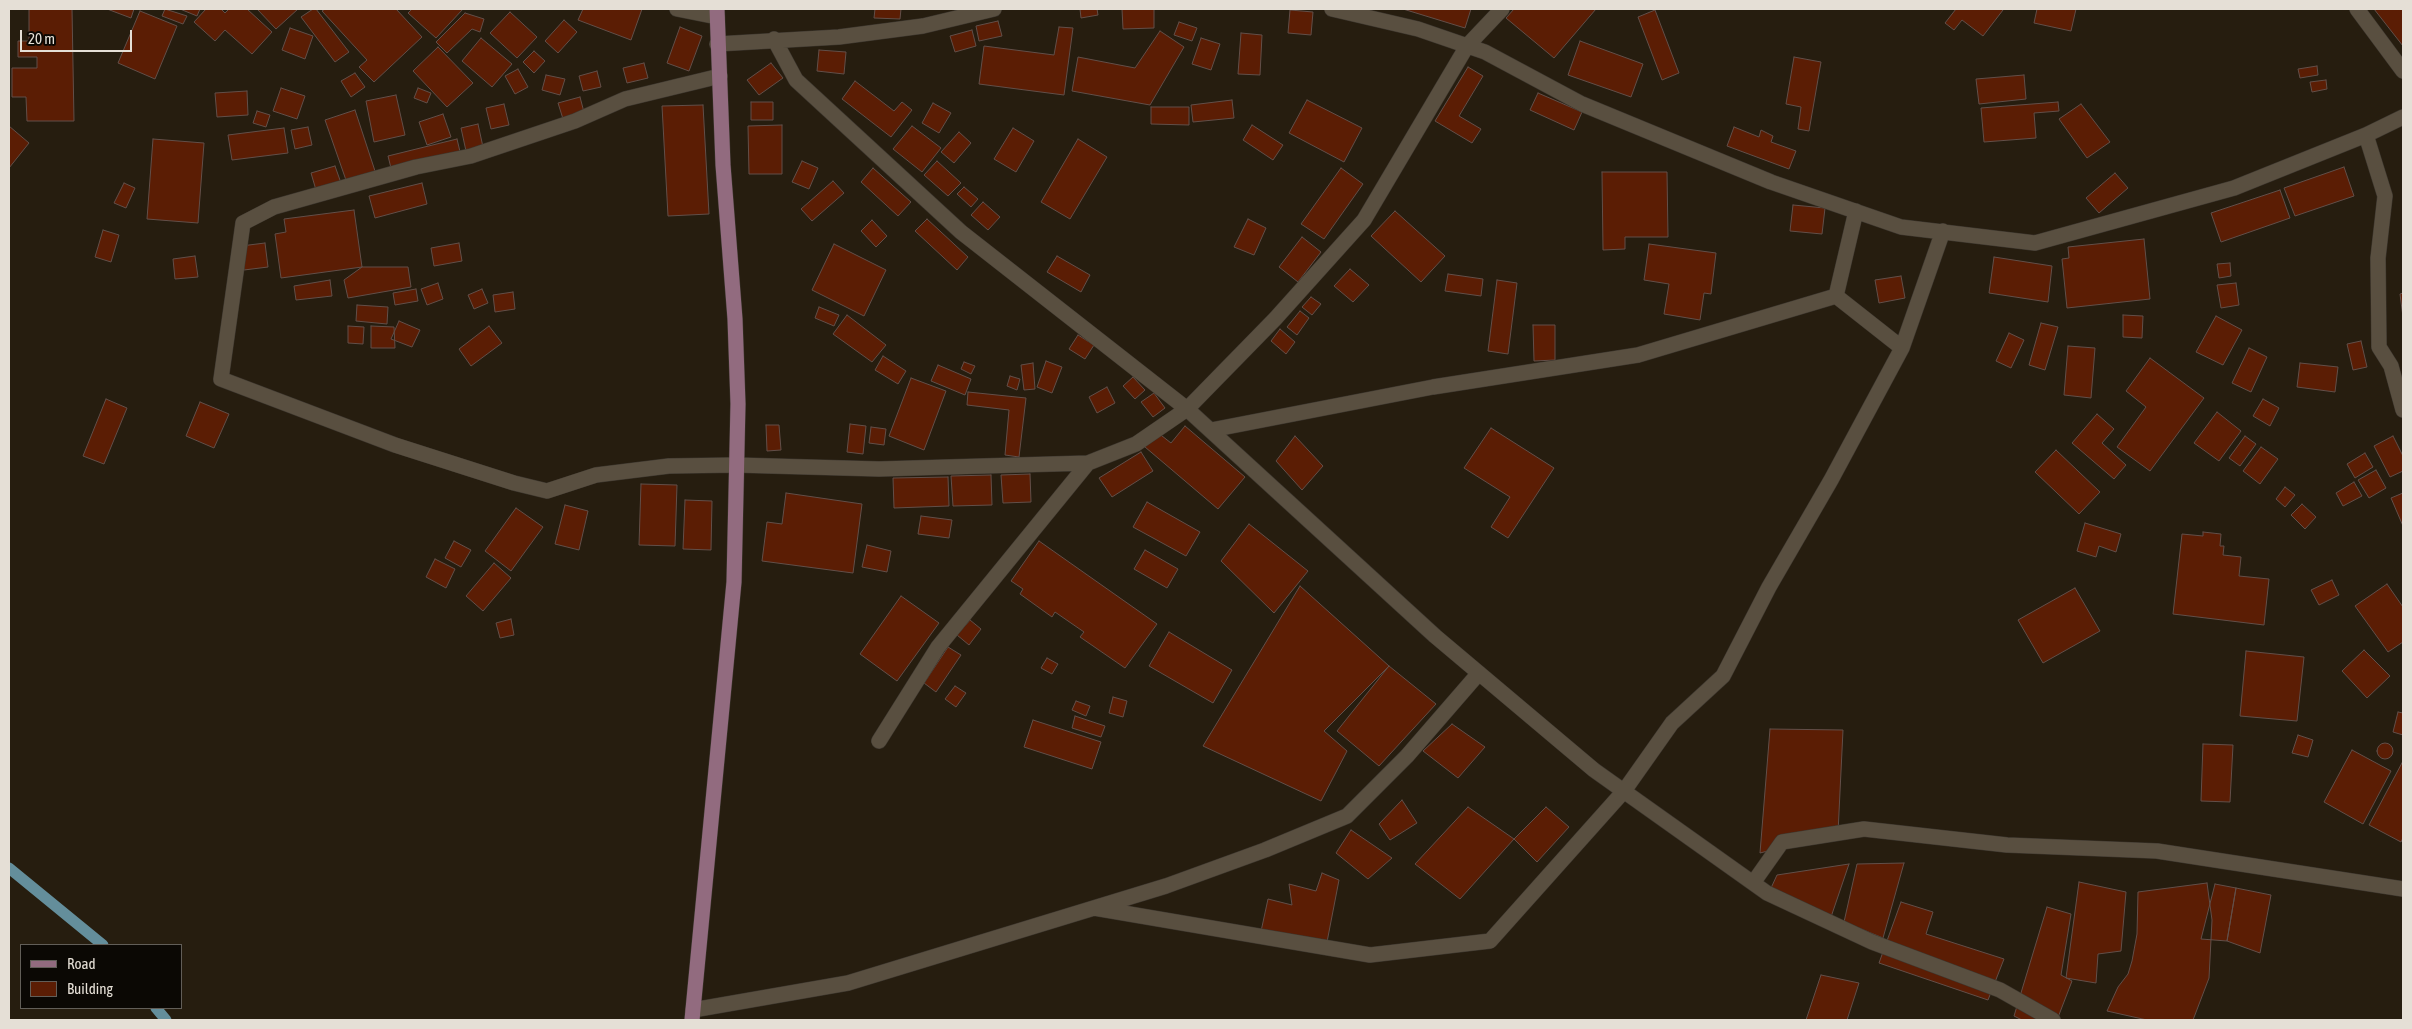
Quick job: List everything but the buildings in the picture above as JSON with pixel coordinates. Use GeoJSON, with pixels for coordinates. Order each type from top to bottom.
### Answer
{"type":"FeatureCollection","features":[{"type":"Feature","properties":{"kind":"main road"},"geometry":{"type":"LineString","coordinates":[[693,1015],[734,582],[738,404],[735,318],[723,165],[717,13]]}},
{"type":"Feature","properties":{"kind":"street"},"geometry":{"type":"LineString","coordinates":[[677,9],[717,13]]}},
{"type":"Feature","properties":{"kind":"street"},"geometry":{"type":"LineString","coordinates":[[717,44],[774,39],[839,37],[923,26],[994,9]]}},
{"type":"Feature","properties":{"kind":"street"},"geometry":{"type":"LineString","coordinates":[[1332,9],[1418,29],[1485,52],[1582,104],[1771,182],[1901,227],[2035,243],[2234,188],[2366,135],[2403,117]]}},
{"type":"Feature","properties":{"kind":"street"},"geometry":{"type":"LineString","coordinates":[[720,76],[625,99],[574,121],[471,156],[416,167],[274,208],[243,223],[221,379],[396,445],[514,483],[547,491],[596,475],[669,466],[736,465],[879,469],[1088,463],[1136,444],[1188,409],[1276,319],[1364,220],[1467,46],[1502,9]]}},
{"type":"Feature","properties":{"kind":"street"},"geometry":{"type":"LineString","coordinates":[[2357,9],[2403,71]]}},
{"type":"Feature","properties":{"kind":"street"},"geometry":{"type":"LineString","coordinates":[[774,39],[796,80],[961,232],[1188,409],[1435,636],[1594,770],[1767,893],[1872,942],[2000,990],[2053,1020]]}},
{"type":"Feature","properties":{"kind":"street"},"geometry":{"type":"LineString","coordinates":[[2366,135],[2385,196],[2378,258],[2379,347],[2391,366],[2403,410]]}},
{"type":"Feature","properties":{"kind":"street"},"geometry":{"type":"LineString","coordinates":[[1836,296],[1856,211]]}},
{"type":"Feature","properties":{"kind":"street"},"geometry":{"type":"LineString","coordinates":[[1094,908],[1370,955],[1490,941],[1624,791],[1672,723],[1723,676],[1769,587],[1831,480],[1902,348],[1942,231]]}},
{"type":"Feature","properties":{"kind":"street"},"geometry":{"type":"LineString","coordinates":[[1211,430],[1433,387],[1638,355],[1836,296]]}},
{"type":"Feature","properties":{"kind":"street"},"geometry":{"type":"LineString","coordinates":[[1836,296],[1902,348]]}},
{"type":"Feature","properties":{"kind":"street"},"geometry":{"type":"LineString","coordinates":[[879,741],[938,647],[1088,463]]}},
{"type":"Feature","properties":{"kind":"street"},"geometry":{"type":"LineString","coordinates":[[693,1015],[848,983],[1166,886],[1265,850],[1347,816],[1407,756],[1479,673]]}},
{"type":"Feature","properties":{"kind":"street"},"geometry":{"type":"LineString","coordinates":[[1753,883],[1782,842],[1864,829],[2007,846],[2157,851],[2403,889]]}},
{"type":"Feature","properties":{"kind":"waterway"},"geometry":{"type":"LineString","coordinates":[[9,868],[102,944]]}},
{"type":"Feature","properties":{"kind":"waterway"},"geometry":{"type":"LineString","coordinates":[[157,1009],[166,1020]]}}]}
